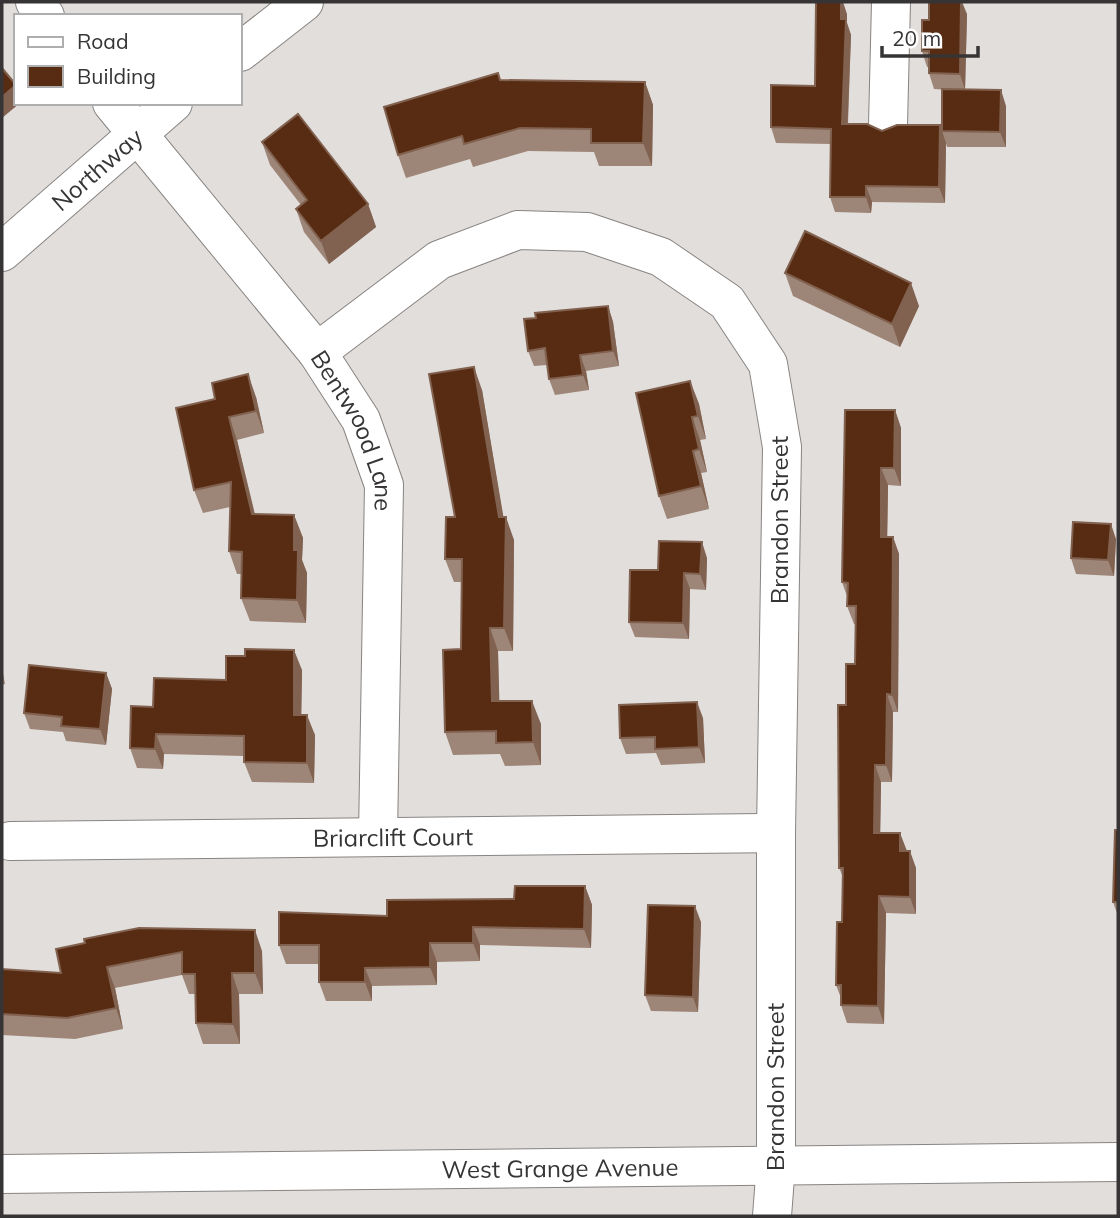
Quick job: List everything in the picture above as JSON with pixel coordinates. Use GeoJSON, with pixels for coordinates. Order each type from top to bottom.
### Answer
{"type":"FeatureCollection","features":[{"type":"Feature","properties":{"kind":"street"},"geometry":{"type":"LineString","coordinates":[[242,50],[304,2]]}},
{"type":"Feature","properties":{"kind":"street"},"geometry":{"type":"LineString","coordinates":[[888,125],[891,2]]}},
{"type":"Feature","properties":{"kind":"street","name":"Bentwood Lane"},"geometry":{"type":"LineString","coordinates":[[113,105],[317,352],[361,420],[384,485],[377,836]]}},
{"type":"Feature","properties":{"kind":"street","name":"Northway"},"geometry":{"type":"LineString","coordinates":[[8,249],[171,105]]}},
{"type":"Feature","properties":{"kind":"street","name":"Brandon Street"},"geometry":{"type":"LineString","coordinates":[[317,352],[439,260],[518,229],[587,232],[661,257],[727,302],[768,364],[782,447],[776,834],[776,1164],[772,1216]]}},
{"type":"Feature","properties":{"kind":"street","name":"Briarclift Court"},"geometry":{"type":"LineString","coordinates":[[10,841],[776,834]]}},
{"type":"Feature","properties":{"kind":"street","name":"West Grange Avenue"},"geometry":{"type":"LineString","coordinates":[[2,1174],[1118,1162]]}},
{"type":"Feature","properties":{"kind":"street"},"geometry":{"type":"LineString","coordinates":[[2,1199],[178,1172]]}},
{"type":"Feature","properties":{"kind":"building"},"geometry":{"type":"Polygon","coordinates":[[[816,2],[841,2],[841,19],[846,19],[842,124],[867,124],[882,131],[897,125],[940,125],[939,187],[866,186],[866,197],[830,197],[831,129],[771,127],[771,85],[815,86],[816,2]]]}},
{"type":"Feature","properties":{"kind":"building"},"geometry":{"type":"Polygon","coordinates":[[[929,2],[961,2],[960,74],[929,73],[929,51],[922,51],[922,20],[929,20],[929,2]]]}},
{"type":"Feature","properties":{"kind":"building"},"geometry":{"type":"Polygon","coordinates":[[[2,68],[14,83],[14,87],[2,97],[2,68]]]}},
{"type":"Feature","properties":{"kind":"building"},"geometry":{"type":"Polygon","coordinates":[[[498,73],[500,80],[645,82],[643,143],[591,143],[591,129],[520,128],[464,144],[462,136],[398,155],[384,107],[498,73]]]}},
{"type":"Feature","properties":{"kind":"building"},"geometry":{"type":"Polygon","coordinates":[[[942,89],[1001,90],[1000,132],[942,131],[942,89]]]}},
{"type":"Feature","properties":{"kind":"building"},"geometry":{"type":"Polygon","coordinates":[[[298,114],[368,204],[321,241],[296,209],[307,200],[262,142],[298,114]]]}},
{"type":"Feature","properties":{"kind":"building"},"geometry":{"type":"Polygon","coordinates":[[[805,231],[911,283],[892,324],[785,273],[805,231]]]}},
{"type":"Feature","properties":{"kind":"building"},"geometry":{"type":"Polygon","coordinates":[[[608,306],[613,351],[580,355],[583,375],[549,379],[545,348],[528,351],[524,319],[536,318],[535,313],[608,306]]]}},
{"type":"Feature","properties":{"kind":"building"},"geometry":{"type":"Polygon","coordinates":[[[474,367],[499,517],[506,517],[504,628],[490,628],[492,701],[532,701],[533,742],[496,743],[496,731],[445,732],[443,650],[461,649],[462,559],[445,559],[446,517],[455,517],[429,374],[474,367]]]}},
{"type":"Feature","properties":{"kind":"building"},"geometry":{"type":"Polygon","coordinates":[[[248,374],[256,411],[229,417],[252,514],[294,515],[294,550],[298,550],[297,600],[241,598],[242,552],[229,551],[231,482],[194,490],[176,408],[215,399],[212,383],[248,374]]]}},
{"type":"Feature","properties":{"kind":"building"},"geometry":{"type":"Polygon","coordinates":[[[690,381],[698,416],[692,417],[699,449],[693,451],[701,486],[659,496],[636,393],[690,381]]]}},
{"type":"Feature","properties":{"kind":"building"},"geometry":{"type":"Polygon","coordinates":[[[845,410],[895,410],[894,468],[881,468],[881,537],[893,537],[892,695],[887,694],[886,765],[875,765],[874,833],[900,833],[900,851],[910,851],[910,897],[879,896],[878,1006],[841,1005],[841,985],[836,985],[837,922],[842,922],[843,868],[839,868],[838,705],[846,705],[846,664],[855,664],[856,606],[847,606],[848,583],[842,582],[845,410]]]}},
{"type":"Feature","properties":{"kind":"building"},"geometry":{"type":"Polygon","coordinates":[[[1073,522],[1111,524],[1108,560],[1071,558],[1073,522]]]}},
{"type":"Feature","properties":{"kind":"building"},"geometry":{"type":"Polygon","coordinates":[[[659,541],[702,542],[700,574],[684,573],[683,623],[629,622],[630,570],[658,570],[659,541]]]}},
{"type":"Feature","properties":{"kind":"building"},"geometry":{"type":"Polygon","coordinates":[[[245,649],[294,650],[294,715],[307,715],[307,763],[244,762],[244,736],[156,734],[155,749],[130,748],[131,706],[153,707],[154,678],[226,680],[226,656],[245,656],[245,649]]]}},
{"type":"Feature","properties":{"kind":"building"},"geometry":{"type":"Polygon","coordinates":[[[29,665],[106,673],[100,729],[61,726],[62,717],[24,713],[29,665]]]}},
{"type":"Feature","properties":{"kind":"building"},"geometry":{"type":"Polygon","coordinates":[[[697,702],[699,747],[655,749],[655,737],[620,738],[619,705],[697,702]]]}},
{"type":"Feature","properties":{"kind":"building"},"geometry":{"type":"Polygon","coordinates":[[[1115,830],[1118,830],[1118,902],[1113,902],[1115,830]]]}},
{"type":"Feature","properties":{"kind":"building"},"geometry":{"type":"Polygon","coordinates":[[[515,886],[585,886],[584,929],[473,927],[473,943],[430,943],[430,967],[365,968],[365,982],[319,982],[319,945],[279,945],[279,912],[387,916],[387,900],[514,899],[515,886]]]}},
{"type":"Feature","properties":{"kind":"building"},"geometry":{"type":"Polygon","coordinates":[[[648,905],[695,906],[693,997],[645,995],[648,905]]]}},
{"type":"Feature","properties":{"kind":"building"},"geometry":{"type":"Polygon","coordinates":[[[139,928],[255,930],[255,973],[232,973],[233,1024],[196,1023],[195,974],[182,974],[182,952],[107,967],[116,1008],[67,1018],[2,1014],[2,969],[61,973],[56,949],[85,943],[84,939],[139,928]]]}}]}
